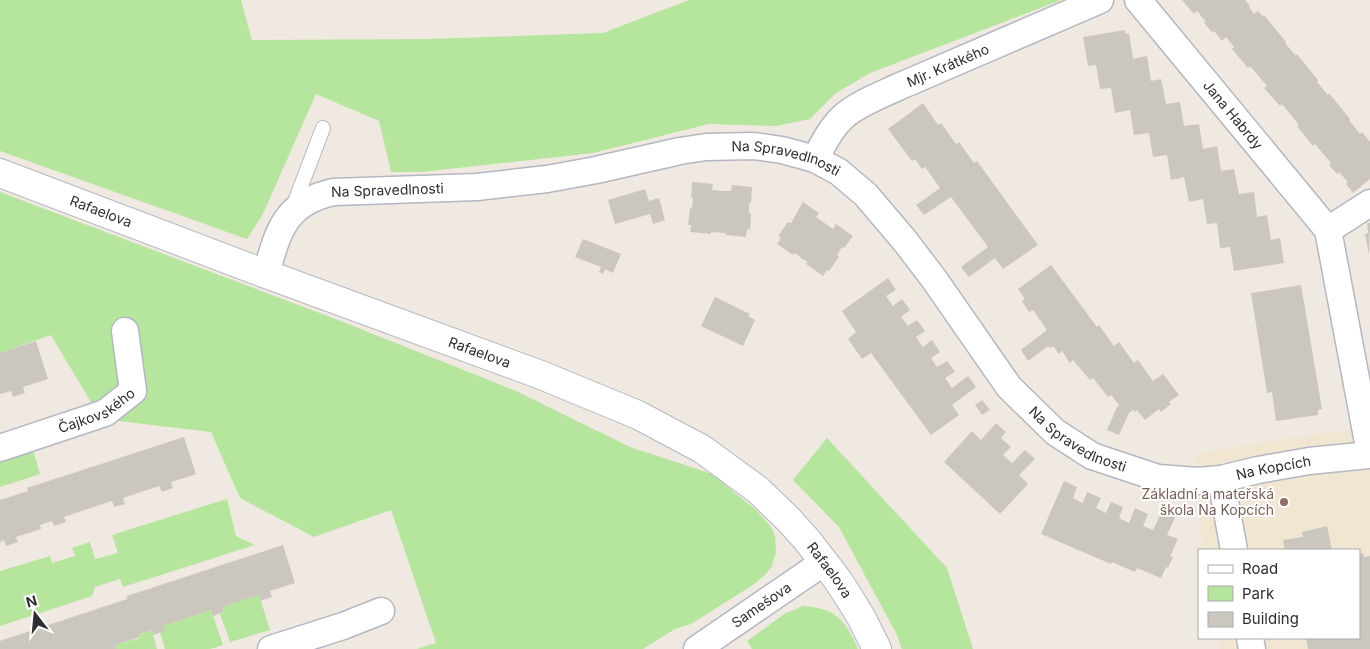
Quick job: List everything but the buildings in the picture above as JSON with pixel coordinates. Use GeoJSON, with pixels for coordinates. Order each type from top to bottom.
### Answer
{"type":"FeatureCollection","features":[{"type":"Feature","properties":{"kind":"main road","name":"Rafaelova"},"geometry":{"type":"LineString","coordinates":[[0,173],[266,274],[541,375],[638,415],[702,449],[758,490],[795,526],[837,579],[862,617],[876,649]]}},
{"type":"Feature","properties":{"kind":"street","name":"Mjr. Krátkého"},"geometry":{"type":"LineString","coordinates":[[815,159],[829,134],[844,116],[868,101],[1100,0]]}},
{"type":"Feature","properties":{"kind":"street","name":"Jana Habrdy"},"geometry":{"type":"LineString","coordinates":[[1138,0],[1328,230],[1370,454]]}},
{"type":"Feature","properties":{"kind":"street","name":"Na Spravedlnosti"},"geometry":{"type":"LineString","coordinates":[[266,274],[278,234],[290,215],[303,204],[334,192],[477,187],[547,180],[680,150],[706,147],[754,146],[782,150],[815,159],[839,172],[866,194],[928,272],[1009,387],[1055,432],[1092,456],[1158,478],[1198,481],[1221,479]]}},
{"type":"Feature","properties":{"kind":"street"},"geometry":{"type":"LineString","coordinates":[[1328,230],[1370,203]]}},
{"type":"Feature","properties":{"kind":"street","name":"Čajkovského"},"geometry":{"type":"LineString","coordinates":[[0,448],[106,413],[133,391],[125,331]]}},
{"type":"Feature","properties":{"kind":"street","name":"Na Kopcích"},"geometry":{"type":"LineString","coordinates":[[1234,549],[1221,479],[1310,461],[1370,454]]}},
{"type":"Feature","properties":{"kind":"street","name":"Samešova"},"geometry":{"type":"LineString","coordinates":[[697,649],[824,562]]}},
{"type":"Feature","properties":{"kind":"street"},"geometry":{"type":"LineString","coordinates":[[271,649],[381,611]]}},
{"type":"Feature","properties":{"kind":"lane"},"geometry":{"type":"LineString","coordinates":[[290,215],[323,128]]}},
{"type":"Feature","properties":{"kind":"shaded area","name":"Základní a mateřská škola Na Kopcích"},"geometry":{"type":"Polygon","coordinates":[[[1370,430],[1370,649],[1220,649],[1217,639],[1360,639],[1360,549],[1203,549],[1194,454],[1329,432],[1370,430]]]}},
{"type":"Feature","properties":{"kind":"green space"},"geometry":{"type":"Polygon","coordinates":[[[0,0],[241,0],[252,40],[426,39],[603,33],[689,0],[1061,0],[870,73],[836,93],[810,119],[776,126],[709,124],[593,153],[421,172],[391,172],[379,121],[316,94],[263,214],[247,239],[0,151],[0,0]]]}},
{"type":"Feature","properties":{"kind":"green space"},"geometry":{"type":"Polygon","coordinates":[[[0,192],[338,320],[516,391],[630,447],[712,474],[757,511],[771,527],[775,536],[776,552],[772,566],[753,585],[691,624],[675,629],[643,649],[417,649],[436,643],[391,510],[314,537],[240,498],[211,432],[101,419],[51,335],[0,353],[0,192]]]}},
{"type":"Feature","properties":{"kind":"green space"},"geometry":{"type":"Polygon","coordinates":[[[827,438],[947,568],[973,649],[902,649],[897,635],[839,527],[793,480],[827,438]]]}},
{"type":"Feature","properties":{"kind":"green space"},"geometry":{"type":"Polygon","coordinates":[[[30,440],[40,474],[0,487],[0,450],[30,440]]]}},
{"type":"Feature","properties":{"kind":"green space"},"geometry":{"type":"Polygon","coordinates":[[[227,499],[236,536],[255,545],[123,587],[120,579],[95,587],[92,596],[0,626],[0,571],[50,556],[52,563],[75,556],[72,548],[90,542],[95,559],[118,553],[112,535],[227,499]]]}},
{"type":"Feature","properties":{"kind":"green space"},"geometry":{"type":"Polygon","coordinates":[[[259,595],[270,630],[230,642],[220,614],[224,612],[222,607],[259,595]]]}},
{"type":"Feature","properties":{"kind":"green space"},"geometry":{"type":"Polygon","coordinates":[[[803,606],[824,609],[838,617],[849,630],[858,649],[752,649],[747,641],[786,613],[803,606]]]}},
{"type":"Feature","properties":{"kind":"green space"},"geometry":{"type":"Polygon","coordinates":[[[211,610],[223,645],[210,649],[165,649],[160,633],[163,626],[211,610]]]}},
{"type":"Feature","properties":{"kind":"green space"},"geometry":{"type":"Polygon","coordinates":[[[152,630],[157,649],[116,649],[115,645],[140,638],[139,634],[152,630]]]}},
{"type":"Feature","properties":{"kind":"place","name":"Základní a mateřská škola Na Kopcích"},"geometry":{"type":"Point","coordinates":[1284,502]}}]}
